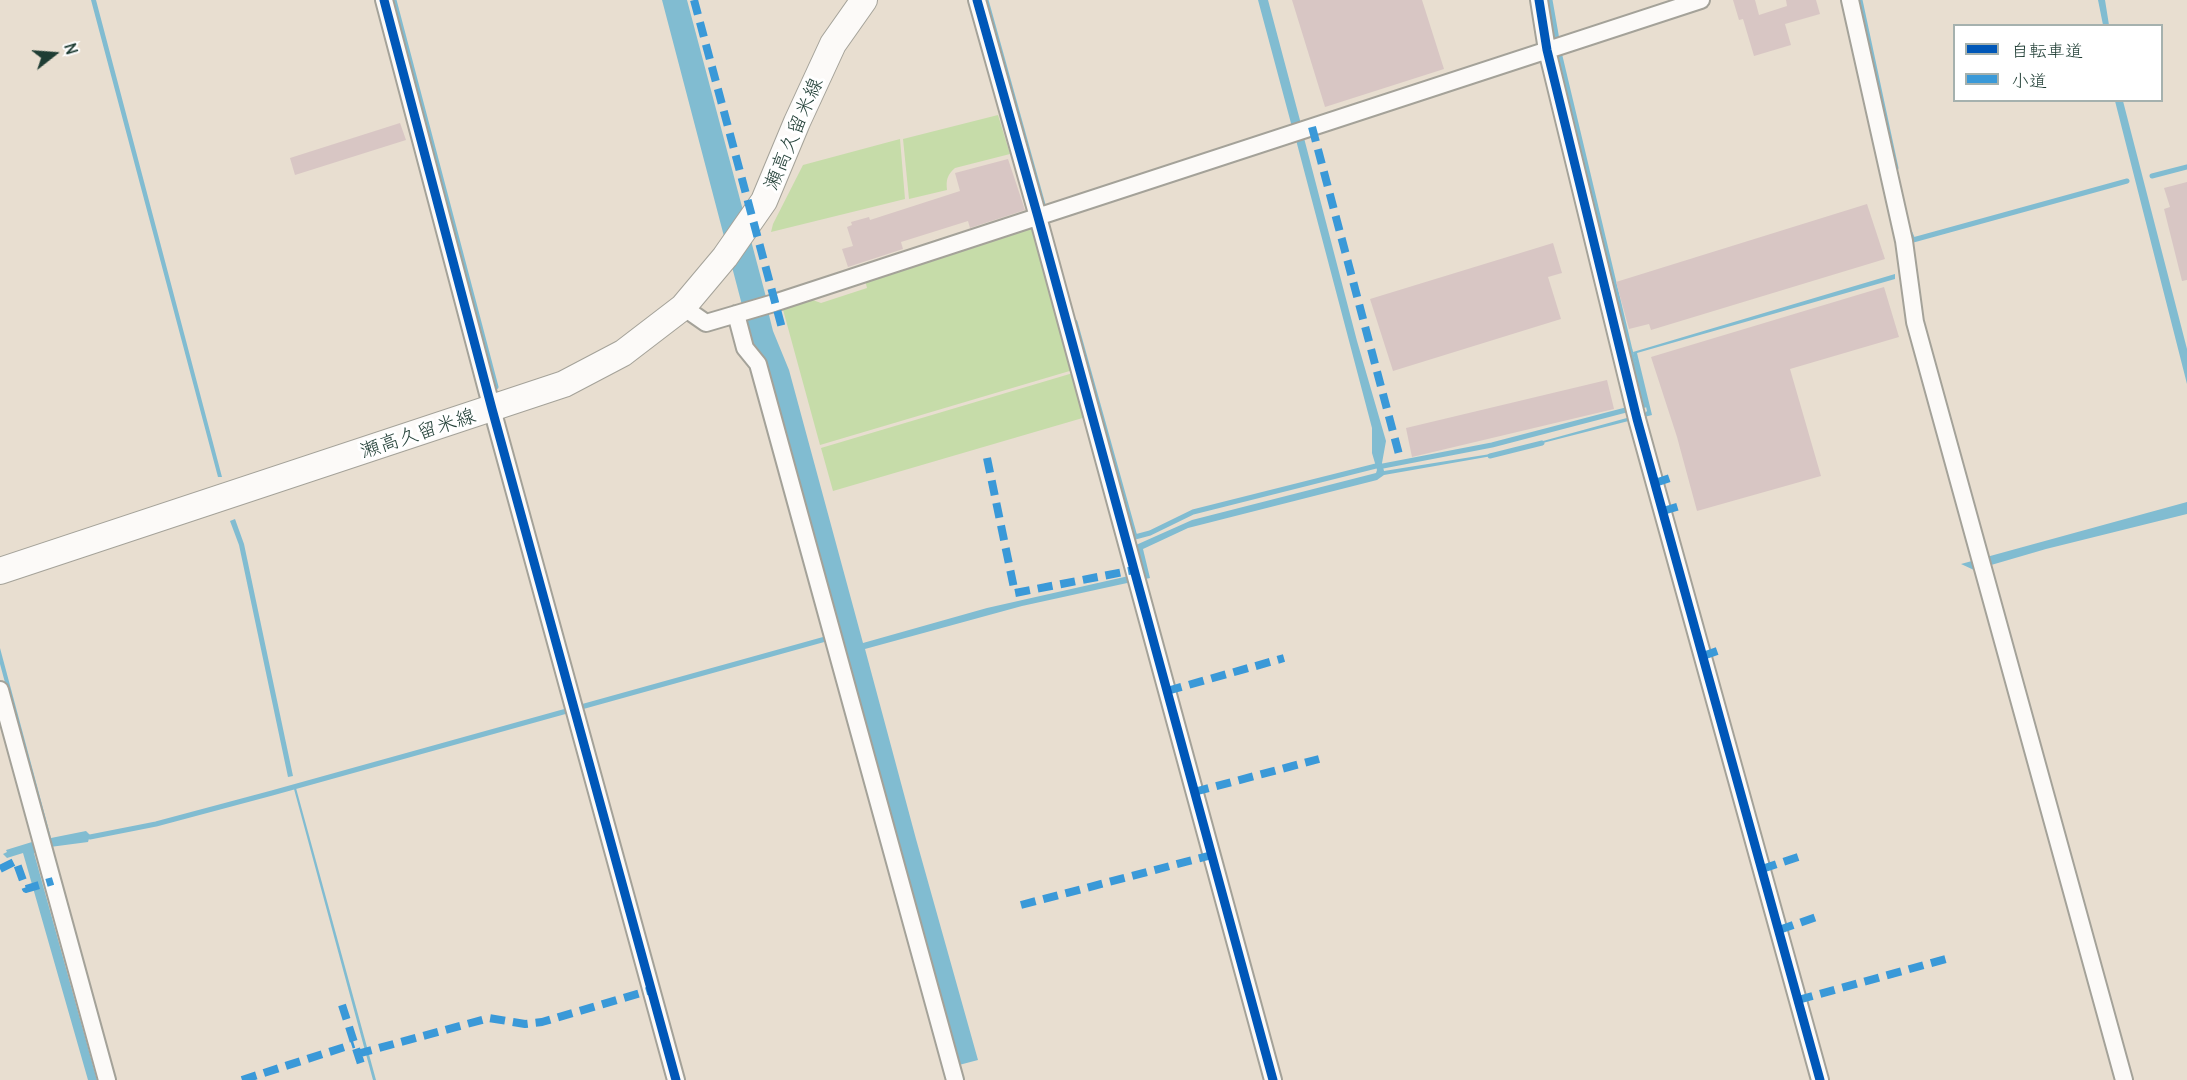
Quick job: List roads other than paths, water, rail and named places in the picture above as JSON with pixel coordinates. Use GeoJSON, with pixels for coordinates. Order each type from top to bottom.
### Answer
{"type":"FeatureCollection","features":[{"type":"Feature","properties":{"kind":"main road","name":"瀬高久留米線"},"geometry":{"type":"LineString","coordinates":[[0,571],[492,410],[564,384],[623,353],[682,307],[725,257],[750,223],[765,201],[797,122],[833,44],[864,0]]}},
{"type":"Feature","properties":{"kind":"street"},"geometry":{"type":"LineString","coordinates":[[384,0],[492,410],[676,1080]]}},
{"type":"Feature","properties":{"kind":"street"},"geometry":{"type":"LineString","coordinates":[[977,0],[1273,1080]]}},
{"type":"Feature","properties":{"kind":"street"},"geometry":{"type":"LineString","coordinates":[[1539,0],[1547,50],[1637,419],[1820,1080]]}},
{"type":"Feature","properties":{"kind":"street"},"geometry":{"type":"LineString","coordinates":[[682,307],[706,323],[736,314],[1701,0]]}},
{"type":"Feature","properties":{"kind":"street"},"geometry":{"type":"LineString","coordinates":[[1850,0],[1904,242],[1915,322],[2124,1080]]}},
{"type":"Feature","properties":{"kind":"street"},"geometry":{"type":"LineString","coordinates":[[736,314],[745,348],[758,364],[956,1080]]}},
{"type":"Feature","properties":{"kind":"street"},"geometry":{"type":"LineString","coordinates":[[0,690],[107,1080]]}},
{"type":"Feature","properties":{"kind":"water"},"geometry":{"type":"Polygon","coordinates":[[[91,0],[96,0],[222,477],[218,477],[91,0]]]}},
{"type":"Feature","properties":{"kind":"water"},"geometry":{"type":"Polygon","coordinates":[[[662,0],[687,0],[766,297],[742,305],[662,0]]]}},
{"type":"Feature","properties":{"kind":"water"},"geometry":{"type":"Polygon","coordinates":[[[1258,0],[1268,0],[1301,124],[1292,127],[1258,0]]]}},
{"type":"Feature","properties":{"kind":"water"},"geometry":{"type":"Polygon","coordinates":[[[2098,0],[2105,0],[2109,24],[2103,24],[2098,0]]]}},
{"type":"Feature","properties":{"kind":"water"},"geometry":{"type":"Polygon","coordinates":[[[2115,102],[2123,102],[2187,349],[2187,384],[2115,102]]]}},
{"type":"Feature","properties":{"kind":"water"},"geometry":{"type":"Polygon","coordinates":[[[1304,138],[1357,341],[1386,441],[1382,463],[1384,471],[1503,452],[1645,413],[1647,411],[1633,352],[1895,274],[1895,279],[1637,353],[1652,415],[1492,456],[1384,475],[1377,480],[1188,528],[1143,549],[1150,578],[1022,606],[865,649],[978,1060],[959,1065],[762,358],[753,344],[747,320],[768,311],[773,331],[789,370],[863,643],[987,608],[1142,573],[1136,545],[1192,520],[1376,473],[1372,453],[1372,428],[1296,140],[1304,138]]]}},
{"type":"Feature","properties":{"kind":"water"},"geometry":{"type":"Polygon","coordinates":[[[2187,502],[2187,514],[2046,549],[1974,570],[1961,564],[2187,502]]]}},
{"type":"Feature","properties":{"kind":"water"},"geometry":{"type":"Polygon","coordinates":[[[235,519],[244,544],[293,776],[288,777],[239,545],[230,521],[235,519]]]}},
{"type":"Feature","properties":{"kind":"water"},"geometry":{"type":"Polygon","coordinates":[[[0,648],[51,838],[86,831],[90,835],[88,842],[50,847],[34,853],[97,1080],[88,1080],[23,853],[7,858],[3,854],[7,852],[6,850],[45,838],[46,835],[0,664],[0,648]]]}},
{"type":"Feature","properties":{"kind":"water"},"geometry":{"type":"Polygon","coordinates":[[[296,788],[376,1080],[373,1080],[294,789],[296,788]]]}},
{"type":"Feature","properties":{"kind":"waterway"},"geometry":{"type":"LineString","coordinates":[[394,0],[496,387]]}},
{"type":"Feature","properties":{"kind":"waterway"},"geometry":{"type":"LineString","coordinates":[[986,0],[1045,212]]}},
{"type":"Feature","properties":{"kind":"waterway"},"geometry":{"type":"LineString","coordinates":[[1550,0],[1557,40]]}},
{"type":"Feature","properties":{"kind":"waterway"},"geometry":{"type":"LineString","coordinates":[[1860,0],[1896,168]]}},
{"type":"Feature","properties":{"kind":"waterway"},"geometry":{"type":"LineString","coordinates":[[1383,466],[1492,445],[1645,405],[1559,52]]}},
{"type":"Feature","properties":{"kind":"waterway"},"geometry":{"type":"LineString","coordinates":[[2152,176],[2187,167]]}},
{"type":"Feature","properties":{"kind":"waterway"},"geometry":{"type":"LineString","coordinates":[[1910,233],[1913,240],[2127,181]]}},
{"type":"Feature","properties":{"kind":"waterway"},"geometry":{"type":"LineString","coordinates":[[1075,322],[1135,537],[1150,533],[1193,512],[1376,466]]}},
{"type":"Feature","properties":{"kind":"waterway"},"geometry":{"type":"LineString","coordinates":[[1490,456],[1542,443]]}},
{"type":"Feature","properties":{"kind":"waterway"},"geometry":{"type":"LineString","coordinates":[[90,837],[156,824],[272,793],[829,638]]}}]}
